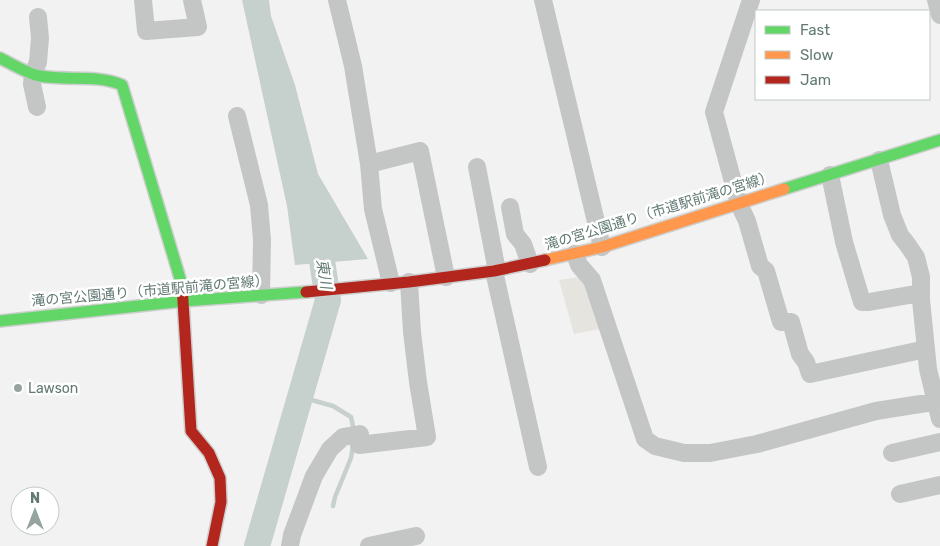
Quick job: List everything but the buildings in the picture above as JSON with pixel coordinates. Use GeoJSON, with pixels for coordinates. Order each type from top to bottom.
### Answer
{"type":"FeatureCollection","features":[{"type":"Feature","properties":{"kind":"street"},"geometry":{"type":"LineString","coordinates":[[144,0],[146,31],[198,28],[192,0]]}},
{"type":"Feature","properties":{"kind":"street"},"geometry":{"type":"LineString","coordinates":[[337,0],[353,66],[373,209],[386,284]]}},
{"type":"Feature","properties":{"kind":"street"},"geometry":{"type":"LineString","coordinates":[[543,0],[602,247]]}},
{"type":"Feature","properties":{"kind":"street"},"geometry":{"type":"LineString","coordinates":[[751,0],[714,112],[739,204],[747,221],[760,266],[766,272],[781,322],[791,322],[800,354],[806,362],[810,374],[926,349]]}},
{"type":"Feature","properties":{"kind":"street"},"geometry":{"type":"LineString","coordinates":[[936,0],[940,15]]}},
{"type":"Feature","properties":{"kind":"street"},"geometry":{"type":"LineString","coordinates":[[37,106],[32,84],[33,74],[38,62],[40,38],[38,17]]}},
{"type":"Feature","properties":{"kind":"street"},"geometry":{"type":"LineString","coordinates":[[0,58],[38,76],[98,79],[113,81],[122,85],[182,283],[191,430],[208,452],[220,478],[221,502],[212,546]]}},
{"type":"Feature","properties":{"kind":"street"},"geometry":{"type":"LineString","coordinates":[[237,116],[259,205],[262,240],[261,295]]}},
{"type":"Feature","properties":{"kind":"street","name":"滝の宮公園通り（市道駅前滝の宮線）"},"geometry":{"type":"LineString","coordinates":[[0,320],[184,301],[409,282],[496,271],[602,247],[940,140]]}},
{"type":"Feature","properties":{"kind":"street"},"geometry":{"type":"LineString","coordinates":[[368,164],[420,151],[446,277]]}},
{"type":"Feature","properties":{"kind":"street"},"geometry":{"type":"LineString","coordinates":[[575,254],[579,265],[592,280],[645,439],[655,446],[684,453],[710,452],[757,444],[876,411],[939,407],[928,369],[921,277],[916,257],[900,235],[892,215],[879,160]]}},
{"type":"Feature","properties":{"kind":"street"},"geometry":{"type":"LineString","coordinates":[[477,167],[496,271],[538,467]]}},
{"type":"Feature","properties":{"kind":"street"},"geometry":{"type":"LineString","coordinates":[[830,175],[844,242],[862,302],[921,293]]}},
{"type":"Feature","properties":{"kind":"street"},"geometry":{"type":"LineString","coordinates":[[510,207],[514,234],[523,244],[530,264]]}},
{"type":"Feature","properties":{"kind":"street"},"geometry":{"type":"LineString","coordinates":[[290,546],[292,535],[314,476],[330,449],[352,436],[359,445],[427,437],[412,332],[409,282]]}},
{"type":"Feature","properties":{"kind":"street"},"geometry":{"type":"LineString","coordinates":[[892,453],[940,442]]}},
{"type":"Feature","properties":{"kind":"street"},"geometry":{"type":"LineString","coordinates":[[900,494],[940,485]]}},
{"type":"Feature","properties":{"kind":"street"},"geometry":{"type":"LineString","coordinates":[[369,546],[416,536]]}},
{"type":"Feature","properties":{"kind":"shaded area"},"geometry":{"type":"Polygon","coordinates":[[[242,0],[269,0],[271,16],[295,85],[318,174],[368,259],[295,265],[287,206],[242,0]]]}},
{"type":"Feature","properties":{"kind":"shaded area"},"geometry":{"type":"Polygon","coordinates":[[[580,277],[589,292],[600,329],[574,334],[559,280],[580,277]]]}},
{"type":"Feature","properties":{"kind":"waterway","name":"東川"},"geometry":{"type":"LineString","coordinates":[[257,546],[328,300],[317,228]]}},
{"type":"Feature","properties":{"kind":"waterway"},"geometry":{"type":"LineString","coordinates":[[301,397],[333,406],[351,417],[354,431]]}},
{"type":"Feature","properties":{"kind":"waterway"},"geometry":{"type":"LineString","coordinates":[[333,506],[351,458],[353,446]]}},
{"type":"Feature","properties":{"kind":"traffic: fast"},"geometry":{"type":"LineString","coordinates":[[0,58],[36,75],[102,80],[122,85],[182,285]]}},
{"type":"Feature","properties":{"kind":"traffic: fast"},"geometry":{"type":"LineString","coordinates":[[784,189],[940,140]]}},
{"type":"Feature","properties":{"kind":"traffic: fast"},"geometry":{"type":"LineString","coordinates":[[0,321],[184,301],[306,292]]}},
{"type":"Feature","properties":{"kind":"traffic: slow"},"geometry":{"type":"LineString","coordinates":[[545,260],[602,247],[784,189]]}},
{"type":"Feature","properties":{"kind":"traffic: jam"},"geometry":{"type":"LineString","coordinates":[[306,292],[494,271],[545,260]]}},
{"type":"Feature","properties":{"kind":"traffic: jam"},"geometry":{"type":"LineString","coordinates":[[182,285],[191,431],[209,453],[220,478],[221,502],[212,546]]}},
{"type":"Feature","properties":{"kind":"place","name":"Lawson"},"geometry":{"type":"Point","coordinates":[18,388]}}]}
